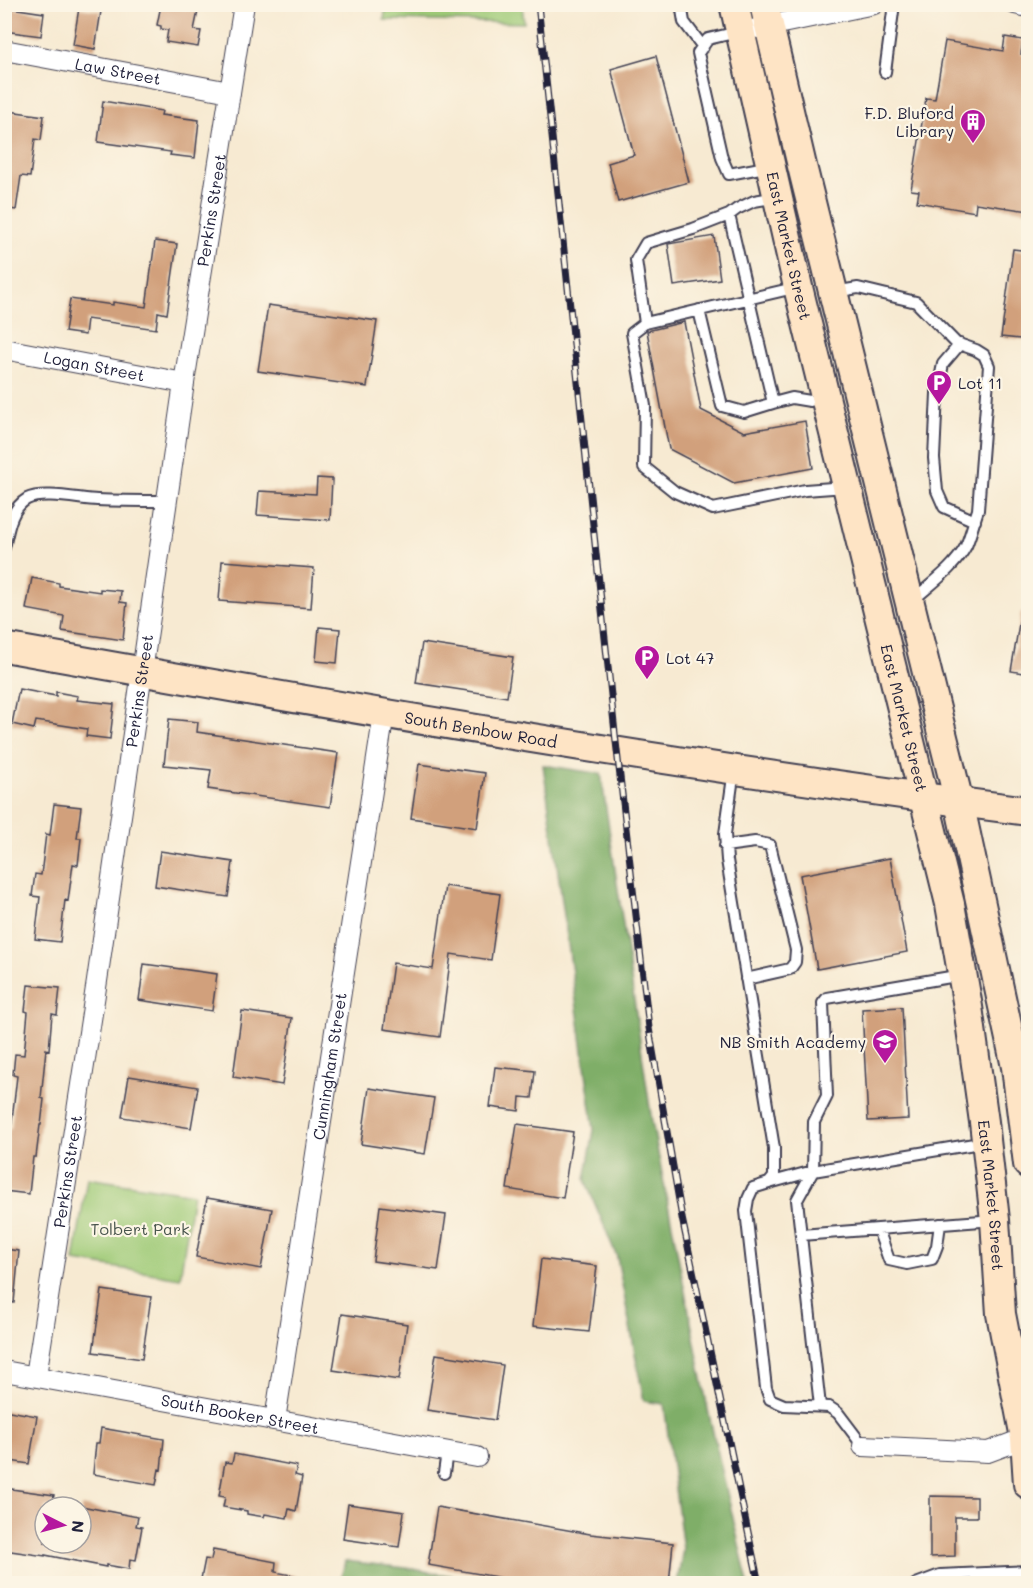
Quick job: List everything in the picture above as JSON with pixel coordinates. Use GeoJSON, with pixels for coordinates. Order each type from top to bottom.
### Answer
{"type":"FeatureCollection","features":[{"type":"Feature","properties":{"kind":"main road","name":"East Market Street"},"geometry":{"type":"LineString","coordinates":[[767,15],[1022,1067],[1029,1164]]}},
{"type":"Feature","properties":{"kind":"main road","name":"East Market Street"},"geometry":{"type":"LineString","coordinates":[[737,18],[846,487],[950,904],[986,1142],[995,1220],[1000,1314],[1027,1438]]}},
{"type":"Feature","properties":{"kind":"main road"},"geometry":{"type":"LineString","coordinates":[[799,290],[809,291],[820,300],[864,415]]}},
{"type":"Feature","properties":{"kind":"main road","name":"South Benbow Road"},"geometry":{"type":"LineString","coordinates":[[4,647],[384,713],[734,770],[1029,811]]}},
{"type":"Feature","properties":{"kind":"main road","name":"East Market Street"},"geometry":{"type":"LineString","coordinates":[[1029,1385],[1027,1438],[1029,1484]]}},
{"type":"Feature","properties":{"kind":"street","name":"Perkins Street"},"geometry":{"type":"LineString","coordinates":[[36,1376],[94,1002],[184,383],[244,4]]}},
{"type":"Feature","properties":{"kind":"street"},"geometry":{"type":"LineString","coordinates":[[737,18],[874,4]]}},
{"type":"Feature","properties":{"kind":"street"},"geometry":{"type":"LineString","coordinates":[[1015,4],[1029,7]]}},
{"type":"Feature","properties":{"kind":"street","name":"Law Street"},"geometry":{"type":"LineString","coordinates":[[4,50],[230,92]]}},
{"type":"Feature","properties":{"kind":"street","name":"Logan Street"},"geometry":{"type":"LineString","coordinates":[[4,349],[184,383]]}},
{"type":"Feature","properties":{"kind":"street","name":"Cunningham Street"},"geometry":{"type":"LineString","coordinates":[[275,1420],[384,713]]}},
{"type":"Feature","properties":{"kind":"street","name":"South Booker Street"},"geometry":{"type":"LineString","coordinates":[[4,1371],[477,1457]]}},
{"type":"Feature","properties":{"kind":"street"},"geometry":{"type":"LineString","coordinates":[[863,1446],[988,1452],[1027,1438]]}},
{"type":"Feature","properties":{"kind":"lane"},"geometry":{"type":"LineString","coordinates":[[681,4],[684,22],[703,46]]}},
{"type":"Feature","properties":{"kind":"lane"},"geometry":{"type":"LineString","coordinates":[[885,72],[894,4]]}},
{"type":"Feature","properties":{"kind":"lane"},"geometry":{"type":"LineString","coordinates":[[737,18],[708,39],[698,53],[722,158],[729,174],[771,166]]}},
{"type":"Feature","properties":{"kind":"lane"},"geometry":{"type":"LineString","coordinates":[[645,323],[636,260],[646,243],[729,215],[754,201],[778,197]]}},
{"type":"Feature","properties":{"kind":"lane"},"geometry":{"type":"LineString","coordinates":[[729,215],[773,403]]}},
{"type":"Feature","properties":{"kind":"lane"},"geometry":{"type":"LineString","coordinates":[[834,292],[858,288],[916,302],[956,343],[984,355],[989,366],[978,510],[975,521],[965,547],[945,572],[910,602]]}},
{"type":"Feature","properties":{"kind":"lane"},"geometry":{"type":"LineString","coordinates":[[799,290],[749,298],[645,323],[632,333],[645,406],[644,467],[675,492],[713,509],[805,490],[846,487]]}},
{"type":"Feature","properties":{"kind":"lane"},"geometry":{"type":"LineString","coordinates":[[699,310],[722,406],[744,412],[792,398],[810,401],[825,397]]}},
{"type":"Feature","properties":{"kind":"lane"},"geometry":{"type":"LineString","coordinates":[[960,344],[944,363],[937,393],[934,458],[937,491],[944,507],[975,521]]}},
{"type":"Feature","properties":{"kind":"lane"},"geometry":{"type":"LineString","coordinates":[[4,548],[7,522],[28,499],[40,496],[167,501]]}},
{"type":"Feature","properties":{"kind":"lane"},"geometry":{"type":"LineString","coordinates":[[734,770],[725,846],[774,1148],[774,1177],[769,1183]]}},
{"type":"Feature","properties":{"kind":"lane"},"geometry":{"type":"LineString","coordinates":[[725,846],[755,842],[770,845],[796,950],[795,962],[790,969],[746,979]]}},
{"type":"Feature","properties":{"kind":"lane"},"geometry":{"type":"LineString","coordinates":[[820,1406],[797,1200],[813,1172],[814,1122],[827,1096],[823,1003],[828,998],[962,975]]}},
{"type":"Feature","properties":{"kind":"lane"},"geometry":{"type":"LineString","coordinates":[[863,1446],[838,1413],[830,1407],[784,1405],[771,1399],[766,1388],[746,1211],[748,1198],[753,1188],[813,1172],[986,1142]]}},
{"type":"Feature","properties":{"kind":"lane"},"geometry":{"type":"LineString","coordinates":[[801,1235],[995,1220]]}},
{"type":"Feature","properties":{"kind":"lane"},"geometry":{"type":"LineString","coordinates":[[878,1229],[890,1260],[907,1264],[932,1259],[937,1246],[940,1224]]}},
{"type":"Feature","properties":{"kind":"lane"},"geometry":{"type":"LineString","coordinates":[[444,1473],[447,1452]]}},
{"type":"Feature","properties":{"kind":"lane"},"geometry":{"type":"LineString","coordinates":[[916,1584],[940,1575],[1029,1571]]}},
{"type":"Feature","properties":{"kind":"green space"},"geometry":{"type":"Polygon","coordinates":[[[522,4],[524,23],[384,20],[386,5],[522,4]]]}},
{"type":"Feature","properties":{"kind":"green space"},"geometry":{"type":"Polygon","coordinates":[[[543,765],[601,774],[652,1122],[708,1410],[748,1583],[677,1583],[683,1549],[664,1404],[644,1401],[617,1257],[585,1180],[594,1130],[543,765]]]}},
{"type":"Feature","properties":{"kind":"green space","name":"Tolbert Park"},"geometry":{"type":"Polygon","coordinates":[[[87,1178],[193,1194],[180,1278],[74,1261],[87,1178]]]}},
{"type":"Feature","properties":{"kind":"green space"},"geometry":{"type":"Polygon","coordinates":[[[345,1561],[406,1568],[495,1583],[340,1583],[345,1561]]]}},
{"type":"Feature","properties":{"kind":"building"},"geometry":{"type":"Polygon","coordinates":[[[161,5],[198,11],[194,30],[201,31],[198,47],[166,42],[168,30],[161,29],[161,26],[157,25],[161,5]]]}},
{"type":"Feature","properties":{"kind":"building"},"geometry":{"type":"Polygon","coordinates":[[[4,7],[44,13],[41,36],[4,31],[4,7]]]}},
{"type":"Feature","properties":{"kind":"building"},"geometry":{"type":"Polygon","coordinates":[[[79,8],[101,11],[95,49],[73,45],[79,8]]]}},
{"type":"Feature","properties":{"kind":"building","name":"F.D. Bluford Library"},"geometry":{"type":"Polygon","coordinates":[[[1005,37],[1023,40],[1021,54],[1029,55],[1029,211],[976,203],[975,212],[917,202],[919,191],[911,190],[926,98],[935,99],[945,41],[1003,51],[1005,37]]]}},
{"type":"Feature","properties":{"kind":"building"},"geometry":{"type":"Polygon","coordinates":[[[656,56],[689,182],[618,202],[608,163],[634,155],[611,69],[656,56]]]}},
{"type":"Feature","properties":{"kind":"building"},"geometry":{"type":"Polygon","coordinates":[[[103,101],[162,111],[161,115],[199,120],[195,158],[170,155],[171,152],[98,142],[103,101]]]}},
{"type":"Feature","properties":{"kind":"building"},"geometry":{"type":"Polygon","coordinates":[[[9,111],[44,116],[41,140],[35,139],[30,177],[21,176],[16,210],[4,208],[4,146],[9,111]]]}},
{"type":"Feature","properties":{"kind":"building"},"geometry":{"type":"Polygon","coordinates":[[[714,236],[720,279],[674,286],[668,244],[714,236]]]}},
{"type":"Feature","properties":{"kind":"building"},"geometry":{"type":"Polygon","coordinates":[[[155,241],[177,244],[167,314],[158,312],[156,329],[87,319],[85,335],[65,332],[70,299],[146,307],[155,241]]]}},
{"type":"Feature","properties":{"kind":"building"},"geometry":{"type":"Polygon","coordinates":[[[1013,249],[1029,251],[1029,340],[1001,337],[1013,249]]]}},
{"type":"Feature","properties":{"kind":"building"},"geometry":{"type":"Polygon","coordinates":[[[268,305],[377,321],[367,387],[258,371],[268,305]]]}},
{"type":"Feature","properties":{"kind":"building"},"geometry":{"type":"Polygon","coordinates":[[[684,322],[701,410],[744,432],[805,421],[813,468],[734,483],[669,449],[647,331],[684,322]]]}},
{"type":"Feature","properties":{"kind":"building"},"geometry":{"type":"Polygon","coordinates":[[[317,478],[332,479],[330,520],[257,515],[259,491],[316,494],[317,478]]]}},
{"type":"Feature","properties":{"kind":"building"},"geometry":{"type":"Polygon","coordinates":[[[222,561],[314,568],[311,608],[219,601],[222,561]]]}},
{"type":"Feature","properties":{"kind":"building"},"geometry":{"type":"Polygon","coordinates":[[[32,578],[59,583],[59,586],[100,592],[100,589],[121,591],[120,602],[127,603],[123,640],[62,631],[64,616],[26,609],[32,578]]]}},
{"type":"Feature","properties":{"kind":"building"},"geometry":{"type":"Polygon","coordinates":[[[1021,612],[1029,612],[1029,674],[1011,671],[1021,612]]]}},
{"type":"Feature","properties":{"kind":"building"},"geometry":{"type":"Polygon","coordinates":[[[319,627],[340,629],[337,663],[316,661],[319,627]]]}},
{"type":"Feature","properties":{"kind":"building"},"geometry":{"type":"Polygon","coordinates":[[[422,643],[513,657],[507,697],[416,683],[422,643]]]}},
{"type":"Feature","properties":{"kind":"building"},"geometry":{"type":"Polygon","coordinates":[[[19,689],[56,696],[56,692],[78,696],[77,700],[114,704],[110,739],[86,736],[87,729],[36,721],[34,729],[12,724],[19,689]]]}},
{"type":"Feature","properties":{"kind":"building"},"geometry":{"type":"Polygon","coordinates":[[[169,719],[198,722],[197,732],[338,753],[330,807],[208,789],[211,770],[164,765],[169,719]]]}},
{"type":"Feature","properties":{"kind":"building"},"geometry":{"type":"Polygon","coordinates":[[[419,764],[485,773],[477,828],[411,818],[419,764]]]}},
{"type":"Feature","properties":{"kind":"building"},"geometry":{"type":"Polygon","coordinates":[[[54,804],[81,807],[77,838],[81,838],[78,865],[73,864],[68,901],[65,900],[60,942],[35,939],[40,897],[32,896],[35,874],[41,875],[46,834],[50,835],[54,804]]]}},
{"type":"Feature","properties":{"kind":"building"},"geometry":{"type":"Polygon","coordinates":[[[160,851],[233,862],[228,897],[155,886],[160,851]]]}},
{"type":"Feature","properties":{"kind":"building"},"geometry":{"type":"Polygon","coordinates":[[[890,858],[907,952],[817,969],[800,875],[890,858]]]}},
{"type":"Feature","properties":{"kind":"building"},"geometry":{"type":"Polygon","coordinates":[[[445,886],[500,894],[491,960],[451,954],[440,1037],[384,1029],[393,963],[433,969],[445,886]]]}},
{"type":"Feature","properties":{"kind":"building"},"geometry":{"type":"Polygon","coordinates":[[[144,964],[217,974],[212,1011],[139,1000],[144,964]]]}},
{"type":"Feature","properties":{"kind":"building"},"geometry":{"type":"Polygon","coordinates":[[[28,985],[60,988],[57,1015],[52,1014],[49,1050],[46,1049],[41,1125],[36,1157],[33,1157],[29,1194],[4,1191],[9,1129],[11,1129],[17,1076],[13,1075],[15,1054],[24,1055],[28,985]]]}},
{"type":"Feature","properties":{"kind":"building"},"geometry":{"type":"Polygon","coordinates":[[[902,1007],[908,1119],[868,1121],[862,1009],[902,1007]]]}},
{"type":"Feature","properties":{"kind":"building"},"geometry":{"type":"Polygon","coordinates":[[[242,1011],[292,1018],[282,1085],[233,1077],[242,1011]]]}},
{"type":"Feature","properties":{"kind":"building"},"geometry":{"type":"Polygon","coordinates":[[[495,1067],[535,1071],[532,1098],[520,1097],[519,1111],[490,1107],[495,1067]]]}},
{"type":"Feature","properties":{"kind":"building"},"geometry":{"type":"Polygon","coordinates":[[[129,1076],[198,1087],[191,1128],[122,1117],[129,1076]]]}},
{"type":"Feature","properties":{"kind":"building"},"geometry":{"type":"Polygon","coordinates":[[[369,1088],[434,1098],[425,1154],[361,1144],[369,1088]]]}},
{"type":"Feature","properties":{"kind":"building"},"geometry":{"type":"Polygon","coordinates":[[[517,1124],[573,1132],[563,1198],[507,1189],[517,1124]]]}},
{"type":"Feature","properties":{"kind":"building"},"geometry":{"type":"Polygon","coordinates":[[[207,1198],[272,1209],[261,1269],[196,1257],[207,1198]]]}},
{"type":"Feature","properties":{"kind":"building"},"geometry":{"type":"Polygon","coordinates":[[[380,1206],[446,1215],[438,1270],[373,1261],[380,1206]]]}},
{"type":"Feature","properties":{"kind":"building"},"geometry":{"type":"Polygon","coordinates":[[[4,1249],[19,1251],[14,1303],[4,1302],[4,1249]]]}},
{"type":"Feature","properties":{"kind":"building"},"geometry":{"type":"Polygon","coordinates":[[[541,1259],[597,1266],[589,1332],[533,1326],[541,1259]]]}},
{"type":"Feature","properties":{"kind":"building"},"geometry":{"type":"Polygon","coordinates":[[[102,1290],[151,1297],[142,1359],[93,1352],[102,1290]]]}},
{"type":"Feature","properties":{"kind":"building"},"geometry":{"type":"Polygon","coordinates":[[[342,1314],[407,1324],[399,1380],[333,1370],[342,1314]]]}},
{"type":"Feature","properties":{"kind":"building"},"geometry":{"type":"Polygon","coordinates":[[[436,1354],[503,1365],[495,1420],[427,1410],[436,1354]]]}},
{"type":"Feature","properties":{"kind":"building"},"geometry":{"type":"Polygon","coordinates":[[[4,1410],[37,1416],[29,1464],[4,1460],[4,1410]]]}},
{"type":"Feature","properties":{"kind":"building"},"geometry":{"type":"Polygon","coordinates":[[[101,1428],[164,1439],[161,1470],[159,1469],[156,1485],[93,1474],[96,1443],[99,1443],[101,1428]]]}},
{"type":"Feature","properties":{"kind":"building"},"geometry":{"type":"Polygon","coordinates":[[[234,1454],[297,1466],[295,1475],[302,1477],[296,1511],[289,1509],[287,1518],[265,1514],[264,1517],[247,1514],[247,1511],[223,1507],[225,1497],[219,1496],[225,1462],[232,1463],[234,1454]]]}},
{"type":"Feature","properties":{"kind":"building"},"geometry":{"type":"Polygon","coordinates":[[[4,1488],[54,1495],[33,1495],[33,1554],[4,1550],[4,1488]]]}},
{"type":"Feature","properties":{"kind":"building"},"geometry":{"type":"Polygon","coordinates":[[[930,1496],[977,1497],[977,1517],[955,1517],[955,1556],[930,1557],[930,1496]]]}},
{"type":"Feature","properties":{"kind":"building"},"geometry":{"type":"Polygon","coordinates":[[[348,1504],[404,1512],[399,1547],[343,1539],[348,1504]]]}},
{"type":"Feature","properties":{"kind":"building"},"geometry":{"type":"Polygon","coordinates":[[[437,1507],[590,1534],[673,1543],[669,1584],[537,1584],[428,1565],[437,1507]]]}},
{"type":"Feature","properties":{"kind":"building"},"geometry":{"type":"Polygon","coordinates":[[[93,1508],[138,1517],[136,1526],[142,1527],[136,1560],[130,1559],[129,1569],[106,1565],[106,1567],[45,1555],[93,1555],[93,1508]]]}},
{"type":"Feature","properties":{"kind":"building"},"geometry":{"type":"Polygon","coordinates":[[[213,1550],[276,1562],[275,1572],[302,1577],[302,1584],[200,1584],[205,1559],[211,1560],[213,1550]]]}},
{"type":"Feature","properties":{"kind":"railway"},"geometry":{"type":"LineString","coordinates":[[538,4],[615,733],[649,1028],[682,1218],[759,1584]]}},
{"type":"Feature","properties":{"kind":"place","name":"F.D. Bluford Library"},"geometry":{"type":"Point","coordinates":[973,145]}},
{"type":"Feature","properties":{"kind":"place","name":"Lot 11"},"geometry":{"type":"Point","coordinates":[939,406]}},
{"type":"Feature","properties":{"kind":"place","name":"Lot 47"},"geometry":{"type":"Point","coordinates":[647,681]}},
{"type":"Feature","properties":{"kind":"place","name":"NB Smith Academy"},"geometry":{"type":"Point","coordinates":[885,1065]}}]}
